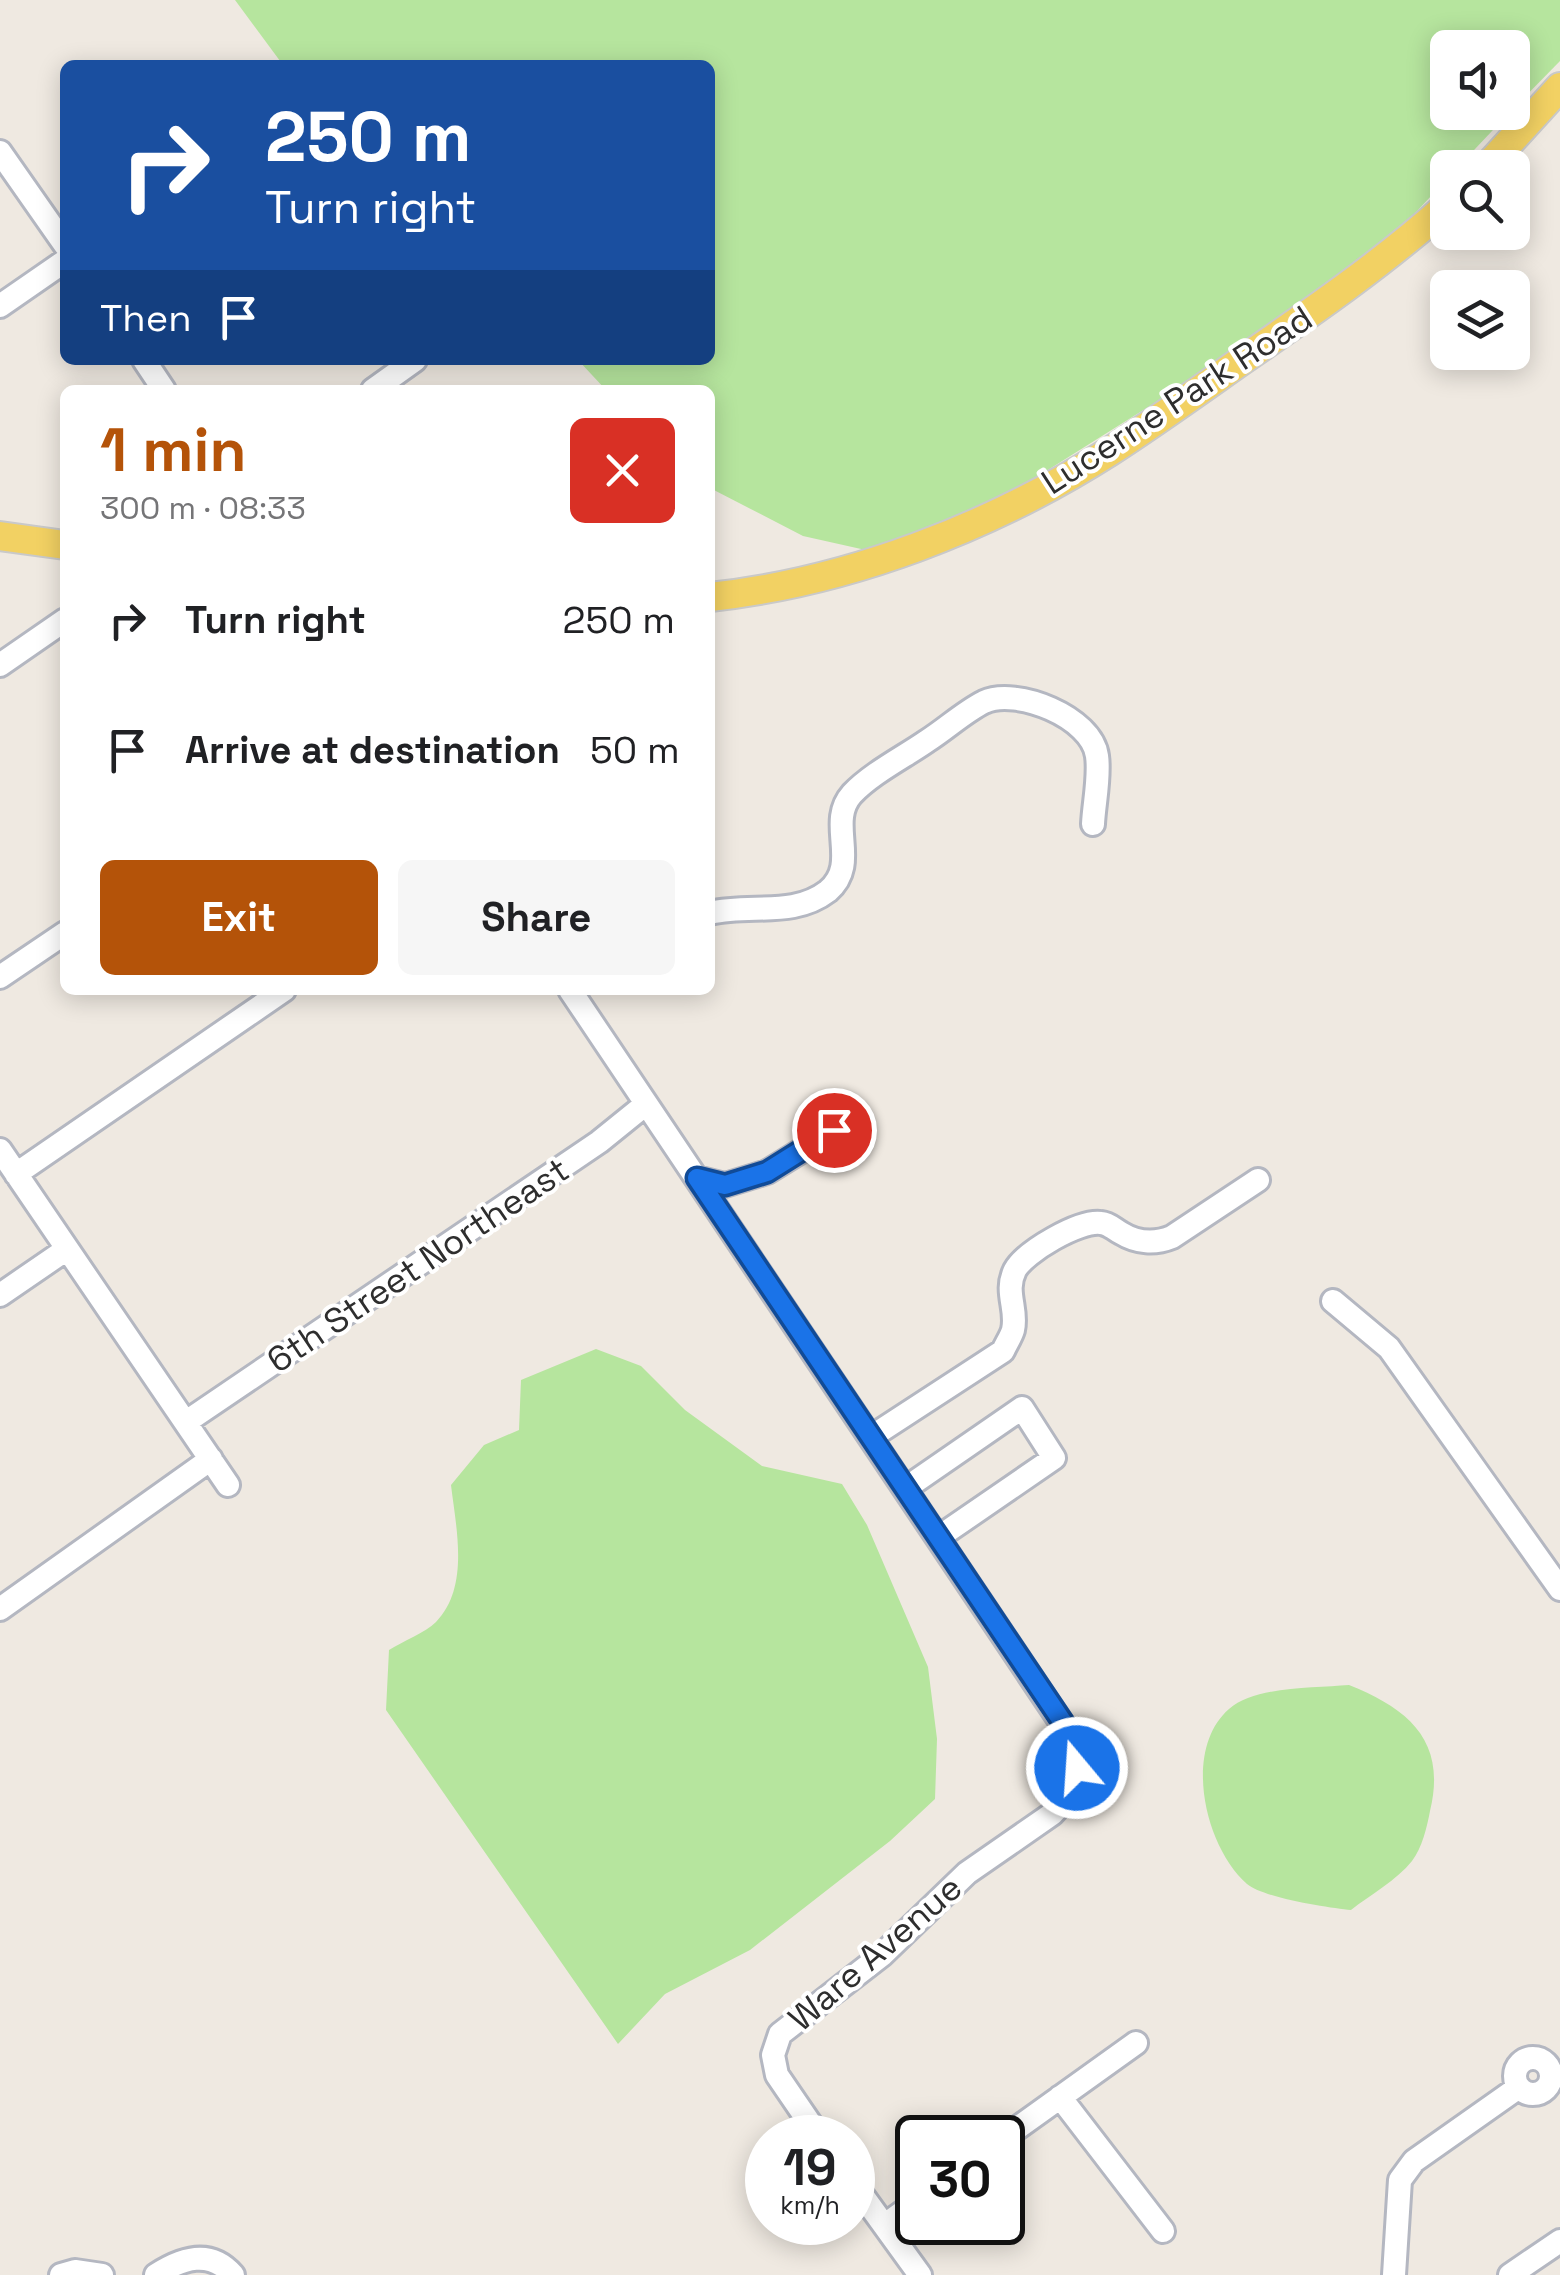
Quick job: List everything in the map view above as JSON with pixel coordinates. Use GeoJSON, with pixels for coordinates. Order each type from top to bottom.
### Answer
{"type":"FeatureCollection","features":[{"type":"Feature","properties":{"kind":"main road"},"geometry":{"type":"LineString","coordinates":[[1502,150],[1560,87]]}},
{"type":"Feature","properties":{"kind":"main road","name":"Lucerne Park Road"},"geometry":{"type":"LineString","coordinates":[[715,595],[802,581],[890,555],[974,523],[1041,490],[1107,453],[1334,296],[1430,219]]}},
{"type":"Feature","properties":{"kind":"main road"},"geometry":{"type":"LineString","coordinates":[[0,536],[60,545]]}},
{"type":"Feature","properties":{"kind":"street"},"geometry":{"type":"LineString","coordinates":[[0,152],[60,239]]}},
{"type":"Feature","properties":{"kind":"street"},"geometry":{"type":"LineString","coordinates":[[0,306],[60,265]]}},
{"type":"Feature","properties":{"kind":"street"},"geometry":{"type":"LineString","coordinates":[[380,385],[408,365]]}},
{"type":"Feature","properties":{"kind":"street"},"geometry":{"type":"LineString","coordinates":[[0,665],[60,623]]}},
{"type":"Feature","properties":{"kind":"street"},"geometry":{"type":"LineString","coordinates":[[715,912],[804,905],[824,893],[843,872],[845,852],[840,817],[855,790],[988,700],[1038,705],[1074,719],[1098,753],[1093,824]]}},
{"type":"Feature","properties":{"kind":"street"},"geometry":{"type":"LineString","coordinates":[[0,977],[60,936]]}},
{"type":"Feature","properties":{"kind":"street"},"geometry":{"type":"LineString","coordinates":[[16,1174],[277,995]]}},
{"type":"Feature","properties":{"kind":"street"},"geometry":{"type":"LineString","coordinates":[[583,995],[646,1104],[939,1537],[1054,1458],[1022,1408],[906,1488]]}},
{"type":"Feature","properties":{"kind":"street","name":"6th Street Northeast"},"geometry":{"type":"LineString","coordinates":[[186,1422],[599,1142],[646,1104]]}},
{"type":"Feature","properties":{"kind":"street"},"geometry":{"type":"LineString","coordinates":[[697,1178],[725,1185],[767,1172],[834,1130]]}},
{"type":"Feature","properties":{"kind":"street"},"geometry":{"type":"LineString","coordinates":[[0,1150],[228,1485]]}},
{"type":"Feature","properties":{"kind":"street"},"geometry":{"type":"LineString","coordinates":[[871,1437],[1003,1351],[1014,1318],[1010,1282],[1018,1265],[1047,1244],[1092,1222],[1105,1223],[1140,1241],[1158,1242],[1172,1237],[1258,1180]]}},
{"type":"Feature","properties":{"kind":"street"},"geometry":{"type":"LineString","coordinates":[[0,1296],[67,1249]]}},
{"type":"Feature","properties":{"kind":"street"},"geometry":{"type":"LineString","coordinates":[[1333,1300],[1389,1348],[1560,1588]]}},
{"type":"Feature","properties":{"kind":"street"},"geometry":{"type":"LineString","coordinates":[[0,1610],[211,1459]]}},
{"type":"Feature","properties":{"kind":"street","name":"Ware Avenue"},"geometry":{"type":"LineString","coordinates":[[804,2115],[777,2075],[773,2055],[780,2034],[882,1956],[967,1873],[1052,1814],[1064,1801],[1077,1768],[1071,1737],[939,1537]]}},
{"type":"Feature","properties":{"kind":"street"},"geometry":{"type":"LineString","coordinates":[[1025,2122],[1136,2042]]}},
{"type":"Feature","properties":{"kind":"street"},"geometry":{"type":"LineString","coordinates":[[1400,2274],[1402,2174],[1414,2161],[1519,2087]]}},
{"type":"Feature","properties":{"kind":"street"},"geometry":{"type":"LineString","coordinates":[[1060,2097],[1163,2231]]}},
{"type":"Feature","properties":{"kind":"street"},"geometry":{"type":"LineString","coordinates":[[875,2213],[920,2275]]}},
{"type":"Feature","properties":{"kind":"street"},"geometry":{"type":"LineString","coordinates":[[884,2225],[895,2217]]}},
{"type":"Feature","properties":{"kind":"street"},"geometry":{"type":"LineString","coordinates":[[1510,2275],[1560,2241]]}},
{"type":"Feature","properties":{"kind":"street"},"geometry":{"type":"LineString","coordinates":[[156,2275],[174,2262],[188,2258],[215,2260],[233,2275]]}},
{"type":"Feature","properties":{"kind":"street"},"geometry":{"type":"LineString","coordinates":[[61,2275],[75,2270],[102,2275]]}},
{"type":"Feature","properties":{"kind":"green space"},"geometry":{"type":"Polygon","coordinates":[[[235,0],[1560,0],[1560,61],[1530,92],[1530,30],[1430,30],[1430,130],[1493,130],[1474,150],[1430,150],[1430,197],[1389,241],[1239,350],[997,502],[870,551],[803,536],[715,491],[715,385],[601,385],[583,365],[715,365],[715,60],[279,60],[235,0]]]}},
{"type":"Feature","properties":{"kind":"green space"},"geometry":{"type":"Polygon","coordinates":[[[596,1349],[641,1366],[685,1410],[762,1466],[842,1484],[867,1525],[928,1667],[937,1739],[935,1799],[890,1841],[750,1950],[665,1994],[618,2044],[386,1710],[389,1650],[436,1622],[453,1592],[458,1556],[451,1485],[484,1445],[519,1430],[521,1380],[596,1349]]]}},
{"type":"Feature","properties":{"kind":"green space"},"geometry":{"type":"Polygon","coordinates":[[[1349,1685],[1389,1705],[1418,1731],[1428,1747],[1434,1786],[1426,1830],[1416,1856],[1399,1875],[1351,1910],[1282,1898],[1247,1884],[1232,1868],[1210,1823],[1203,1773],[1206,1748],[1215,1727],[1240,1701],[1286,1690],[1349,1685]]]}},
{"type":"Feature","properties":{"kind":"route"},"geometry":{"type":"LineString","coordinates":[[834,1130],[767,1172],[725,1185],[697,1178],[1064,1724],[1071,1737],[1077,1768]]}}]}
